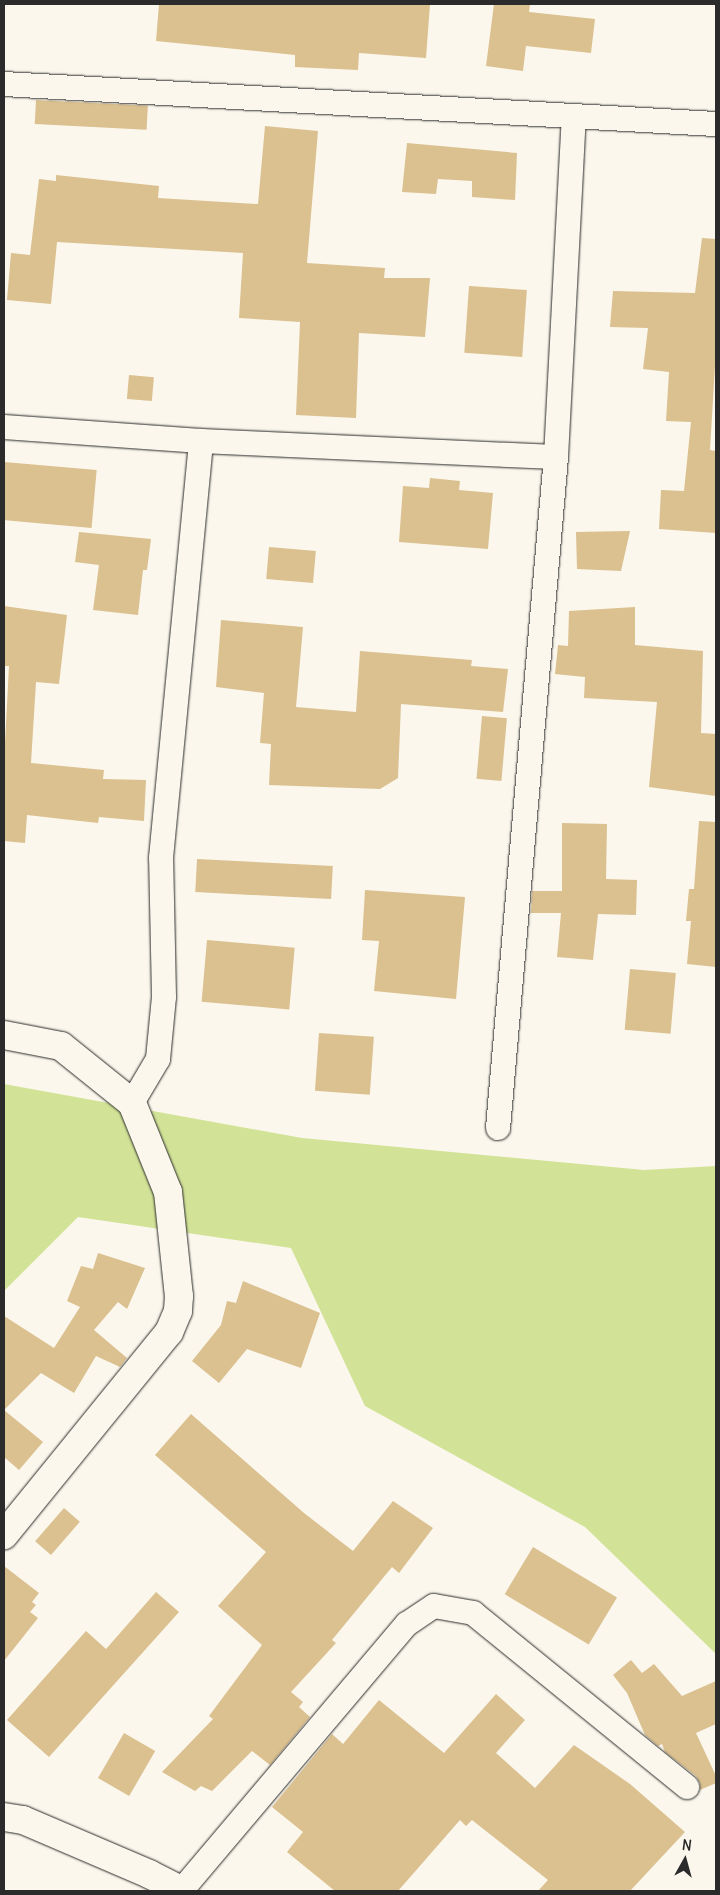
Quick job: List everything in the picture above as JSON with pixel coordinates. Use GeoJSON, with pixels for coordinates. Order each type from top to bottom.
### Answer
{"type":"FeatureCollection","features":[{"type":"Feature","properties":{"kind":"street"},"geometry":{"type":"LineString","coordinates":[[4,84],[716,124]]}},
{"type":"Feature","properties":{"kind":"street"},"geometry":{"type":"LineString","coordinates":[[498,1128],[556,457],[574,116]]}},
{"type":"Feature","properties":{"kind":"street"},"geometry":{"type":"LineString","coordinates":[[4,427],[201,441],[556,457]]}},
{"type":"Feature","properties":{"kind":"street"},"geometry":{"type":"LineString","coordinates":[[132,1103],[158,1059],[164,997],[161,858],[201,441]]}},
{"type":"Feature","properties":{"kind":"street"},"geometry":{"type":"LineString","coordinates":[[4,1034],[61,1046],[132,1103],[168,1192],[179,1296],[178,1311],[169,1332],[4,1534]]}},
{"type":"Feature","properties":{"kind":"street"},"geometry":{"type":"LineString","coordinates":[[4,1817],[23,1820],[181,1891],[406,1624],[434,1606],[473,1613],[687,1787]]}},
{"type":"Feature","properties":{"kind":"green space"},"geometry":{"type":"Polygon","coordinates":[[[4,1084],[302,1138],[644,1170],[716,1166],[716,1654],[585,1527],[365,1406],[291,1248],[78,1217],[4,1291],[4,1084]]]}},
{"type":"Feature","properties":{"kind":"building"},"geometry":{"type":"Polygon","coordinates":[[[159,4],[430,4],[426,58],[359,53],[358,70],[295,67],[295,55],[156,41],[159,4]]]}},
{"type":"Feature","properties":{"kind":"building"},"geometry":{"type":"Polygon","coordinates":[[[494,4],[530,4],[529,12],[595,19],[591,53],[526,46],[523,71],[486,66],[494,4]]]}},
{"type":"Feature","properties":{"kind":"building"},"geometry":{"type":"Polygon","coordinates":[[[36,100],[148,106],[147,130],[35,124],[36,100]]]}},
{"type":"Feature","properties":{"kind":"building"},"geometry":{"type":"Polygon","coordinates":[[[265,126],[318,131],[307,263],[385,268],[384,278],[430,278],[425,337],[359,333],[356,418],[296,415],[300,322],[239,318],[243,253],[57,242],[51,304],[7,300],[11,253],[30,255],[39,179],[56,181],[56,175],[159,186],[158,198],[258,204],[265,126]]]}},
{"type":"Feature","properties":{"kind":"building"},"geometry":{"type":"Polygon","coordinates":[[[407,143],[517,153],[515,200],[472,197],[472,181],[438,179],[436,194],[402,192],[407,143]]]}},
{"type":"Feature","properties":{"kind":"building"},"geometry":{"type":"Polygon","coordinates":[[[702,238],[716,239],[716,349],[710,450],[716,451],[716,533],[659,529],[661,490],[684,491],[691,422],[666,421],[669,372],[643,369],[648,328],[610,327],[613,291],[695,293],[702,238]]]}},
{"type":"Feature","properties":{"kind":"building"},"geometry":{"type":"Polygon","coordinates":[[[469,286],[527,290],[522,357],[464,353],[469,286]]]}},
{"type":"Feature","properties":{"kind":"building"},"geometry":{"type":"Polygon","coordinates":[[[129,375],[154,377],[152,401],[127,399],[129,375]]]}},
{"type":"Feature","properties":{"kind":"building"},"geometry":{"type":"Polygon","coordinates":[[[4,462],[97,470],[92,528],[4,520],[4,462]]]}},
{"type":"Feature","properties":{"kind":"building"},"geometry":{"type":"Polygon","coordinates":[[[430,478],[460,481],[459,490],[493,493],[488,549],[399,542],[403,486],[429,488],[430,478]]]}},
{"type":"Feature","properties":{"kind":"building"},"geometry":{"type":"Polygon","coordinates":[[[630,531],[621,571],[577,569],[576,532],[630,531]]]}},
{"type":"Feature","properties":{"kind":"building"},"geometry":{"type":"Polygon","coordinates":[[[79,532],[151,539],[147,570],[143,570],[138,615],[93,610],[99,565],[75,562],[79,532]]]}},
{"type":"Feature","properties":{"kind":"building"},"geometry":{"type":"Polygon","coordinates":[[[269,547],[316,551],[313,583],[266,579],[269,547]]]}},
{"type":"Feature","properties":{"kind":"building"},"geometry":{"type":"Polygon","coordinates":[[[4,606],[67,615],[59,684],[36,682],[31,763],[104,770],[103,779],[146,780],[144,821],[99,817],[98,823],[27,815],[25,843],[4,841],[4,762],[9,666],[4,666],[4,606]]]}},
{"type":"Feature","properties":{"kind":"building"},"geometry":{"type":"Polygon","coordinates":[[[635,607],[635,645],[703,651],[701,733],[716,734],[716,796],[649,787],[657,702],[584,698],[585,677],[555,674],[558,645],[568,646],[569,611],[635,607]]]}},
{"type":"Feature","properties":{"kind":"building"},"geometry":{"type":"Polygon","coordinates":[[[221,620],[303,627],[296,707],[356,712],[360,651],[472,660],[471,666],[508,669],[503,712],[401,704],[398,778],[380,789],[269,785],[271,744],[260,743],[264,693],[216,687],[221,620]]]}},
{"type":"Feature","properties":{"kind":"building"},"geometry":{"type":"Polygon","coordinates":[[[482,716],[507,718],[501,781],[477,779],[482,716]]]}},
{"type":"Feature","properties":{"kind":"building"},"geometry":{"type":"Polygon","coordinates":[[[699,821],[716,822],[716,967],[687,964],[691,921],[686,921],[689,889],[694,889],[699,821]]]}},
{"type":"Feature","properties":{"kind":"building"},"geometry":{"type":"Polygon","coordinates":[[[562,823],[607,824],[606,879],[637,880],[636,915],[598,914],[593,960],[557,957],[561,913],[531,913],[532,891],[562,891],[562,823]]]}},
{"type":"Feature","properties":{"kind":"building"},"geometry":{"type":"Polygon","coordinates":[[[197,859],[333,866],[331,899],[195,892],[197,859]]]}},
{"type":"Feature","properties":{"kind":"building"},"geometry":{"type":"Polygon","coordinates":[[[365,890],[465,897],[456,999],[374,991],[379,941],[362,940],[365,890]]]}},
{"type":"Feature","properties":{"kind":"building"},"geometry":{"type":"Polygon","coordinates":[[[207,940],[295,948],[289,1009],[202,1002],[207,940]]]}},
{"type":"Feature","properties":{"kind":"building"},"geometry":{"type":"Polygon","coordinates":[[[630,969],[676,973],[671,1034],[625,1030],[630,969]]]}},
{"type":"Feature","properties":{"kind":"building"},"geometry":{"type":"Polygon","coordinates":[[[319,1033],[374,1037],[370,1095],[315,1091],[319,1033]]]}},
{"type":"Feature","properties":{"kind":"building"},"geometry":{"type":"Polygon","coordinates":[[[98,1253],[145,1268],[127,1309],[118,1302],[94,1330],[127,1358],[120,1367],[96,1356],[74,1393],[41,1373],[4,1410],[4,1316],[54,1348],[80,1307],[67,1301],[81,1266],[93,1269],[98,1253]]]}},
{"type":"Feature","properties":{"kind":"building"},"geometry":{"type":"Polygon","coordinates":[[[243,1281],[320,1313],[301,1368],[247,1349],[219,1383],[192,1361],[221,1325],[227,1301],[236,1303],[243,1281]]]}},
{"type":"Feature","properties":{"kind":"building"},"geometry":{"type":"Polygon","coordinates":[[[4,1410],[43,1442],[19,1470],[4,1457],[4,1410]]]}},
{"type":"Feature","properties":{"kind":"building"},"geometry":{"type":"Polygon","coordinates":[[[191,1414],[304,1513],[353,1551],[393,1501],[433,1528],[399,1573],[392,1567],[332,1640],[336,1643],[291,1692],[303,1702],[299,1707],[310,1717],[270,1765],[252,1751],[212,1791],[201,1786],[195,1791],[162,1772],[213,1719],[209,1716],[262,1645],[218,1606],[266,1552],[155,1455],[191,1414]]]}},
{"type":"Feature","properties":{"kind":"building"},"geometry":{"type":"Polygon","coordinates":[[[64,1508],[80,1522],[51,1555],[35,1541],[64,1508]]]}},
{"type":"Feature","properties":{"kind":"building"},"geometry":{"type":"Polygon","coordinates":[[[533,1547],[617,1597],[589,1645],[505,1594],[533,1547]]]}},
{"type":"Feature","properties":{"kind":"building"},"geometry":{"type":"Polygon","coordinates":[[[4,1566],[39,1593],[32,1602],[36,1605],[30,1612],[38,1618],[4,1661],[4,1566]]]}},
{"type":"Feature","properties":{"kind":"building"},"geometry":{"type":"Polygon","coordinates":[[[156,1592],[179,1612],[49,1757],[7,1720],[86,1631],[106,1649],[156,1592]]]}},
{"type":"Feature","properties":{"kind":"building"},"geometry":{"type":"Polygon","coordinates":[[[631,1660],[642,1673],[654,1664],[682,1696],[716,1681],[716,1724],[696,1733],[716,1776],[716,1783],[700,1790],[700,1783],[696,1776],[665,1752],[662,1744],[658,1746],[645,1735],[627,1693],[613,1675],[631,1660]]]}},
{"type":"Feature","properties":{"kind":"building"},"geometry":{"type":"Polygon","coordinates":[[[496,1694],[525,1720],[496,1753],[535,1788],[574,1745],[630,1784],[685,1832],[630,1891],[538,1891],[548,1880],[472,1820],[466,1826],[460,1820],[398,1891],[335,1891],[287,1852],[303,1832],[272,1807],[332,1734],[343,1744],[379,1700],[444,1753],[496,1694]]]}},
{"type":"Feature","properties":{"kind":"building"},"geometry":{"type":"Polygon","coordinates":[[[124,1733],[155,1751],[129,1796],[98,1778],[124,1733]]]}}]}
